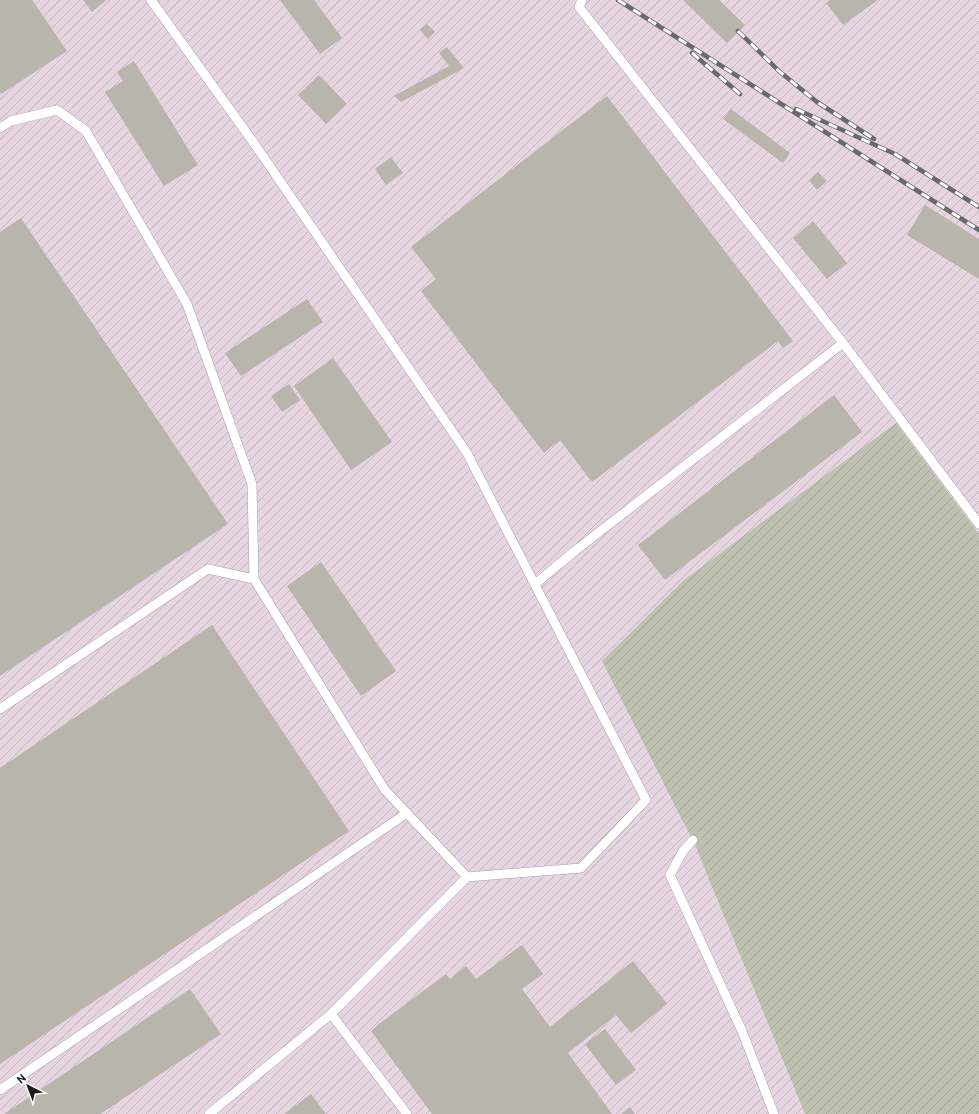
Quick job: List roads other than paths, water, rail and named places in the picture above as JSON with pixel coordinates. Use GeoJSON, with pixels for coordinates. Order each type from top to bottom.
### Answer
{"type":"FeatureCollection","features":[{"type":"Feature","properties":{"kind":"lane"},"geometry":{"type":"LineString","coordinates":[[151,0],[251,139],[467,453],[646,800],[581,868],[467,877],[331,1014],[209,1114]]}},
{"type":"Feature","properties":{"kind":"lane"},"geometry":{"type":"LineString","coordinates":[[582,0],[579,7],[843,343],[979,524]]}},
{"type":"Feature","properties":{"kind":"lane"},"geometry":{"type":"LineString","coordinates":[[0,128],[11,121],[57,110],[86,130],[187,304],[252,484],[254,579],[385,790],[467,877]]}},
{"type":"Feature","properties":{"kind":"lane"},"geometry":{"type":"LineString","coordinates":[[535,584],[576,550],[843,343]]}},
{"type":"Feature","properties":{"kind":"lane"},"geometry":{"type":"LineString","coordinates":[[0,709],[208,569],[254,579]]}},
{"type":"Feature","properties":{"kind":"lane"},"geometry":{"type":"LineString","coordinates":[[0,1090],[407,813]]}},
{"type":"Feature","properties":{"kind":"lane"},"geometry":{"type":"LineString","coordinates":[[693,840],[683,851],[670,875],[742,1030],[774,1114]]}},
{"type":"Feature","properties":{"kind":"lane"},"geometry":{"type":"LineString","coordinates":[[331,1014],[407,1114]]}},
{"type":"Feature","properties":{"kind":"railway"},"geometry":{"type":"LineString","coordinates":[[618,0],[979,230]]}},
{"type":"Feature","properties":{"kind":"railway"},"geometry":{"type":"LineString","coordinates":[[738,31],[780,72],[817,102],[874,139]]}},
{"type":"Feature","properties":{"kind":"railway"},"geometry":{"type":"LineString","coordinates":[[692,53],[740,94]]}},
{"type":"Feature","properties":{"kind":"railway"},"geometry":{"type":"LineString","coordinates":[[796,109],[895,154],[979,207]]}}]}
